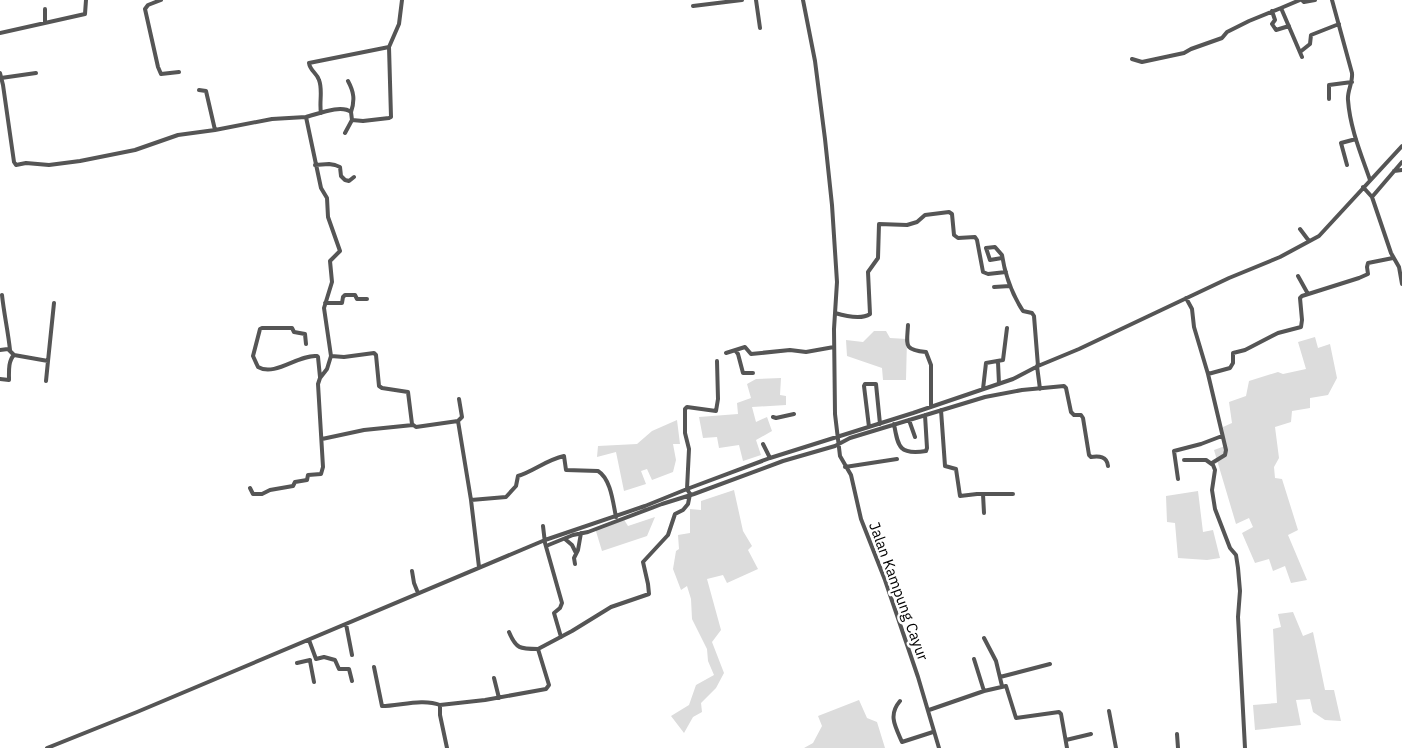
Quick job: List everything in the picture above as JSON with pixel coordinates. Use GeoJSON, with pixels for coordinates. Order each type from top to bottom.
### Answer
{"type":"FeatureCollection","features":[{"type":"Feature","properties":{"kind":"street"},"geometry":{"type":"LineString","coordinates":[[0,33],[85,14],[86,0]]}},
{"type":"Feature","properties":{"kind":"street"},"geometry":{"type":"LineString","coordinates":[[161,0],[148,5],[145,9],[158,67],[161,74],[179,72]]}},
{"type":"Feature","properties":{"kind":"street"},"geometry":{"type":"LineString","coordinates":[[352,120],[363,121],[392,117],[389,47],[399,24],[402,0]]}},
{"type":"Feature","properties":{"kind":"street"},"geometry":{"type":"LineString","coordinates":[[693,6],[742,0]]}},
{"type":"Feature","properties":{"kind":"street"},"geometry":{"type":"LineString","coordinates":[[756,0],[760,28]]}},
{"type":"Feature","properties":{"kind":"street","name":"Jalan Kampung Cayur"},"geometry":{"type":"LineString","coordinates":[[803,0],[815,61],[830,175],[836,278],[834,347],[835,423],[840,456],[850,475],[861,519],[885,580],[929,710],[933,732],[939,748]]}},
{"type":"Feature","properties":{"kind":"street"},"geometry":{"type":"LineString","coordinates":[[1132,59],[1142,62],[1184,53],[1222,38],[1227,32],[1272,11],[1301,0],[1304,2],[1316,0]]}},
{"type":"Feature","properties":{"kind":"street"},"geometry":{"type":"LineString","coordinates":[[1332,0],[1349,60],[1352,82],[1348,97],[1356,139],[1370,180]]}},
{"type":"Feature","properties":{"kind":"street"},"geometry":{"type":"LineString","coordinates":[[1281,8],[1302,57]]}},
{"type":"Feature","properties":{"kind":"street"},"geometry":{"type":"LineString","coordinates":[[45,9],[45,23]]}},
{"type":"Feature","properties":{"kind":"street"},"geometry":{"type":"LineString","coordinates":[[1272,11],[1275,20],[1272,24],[1274,29],[1289,26]]}},
{"type":"Feature","properties":{"kind":"street"},"geometry":{"type":"LineString","coordinates":[[1300,52],[1310,44],[1311,35],[1339,24]]}},
{"type":"Feature","properties":{"kind":"street"},"geometry":{"type":"LineString","coordinates":[[321,113],[319,77],[310,70],[309,63],[389,47]]}},
{"type":"Feature","properties":{"kind":"street"},"geometry":{"type":"LineString","coordinates":[[36,73],[1,76],[15,165],[26,163],[57,165],[135,150],[178,135],[272,119],[306,117],[340,109],[347,109],[351,112]]}},
{"type":"Feature","properties":{"kind":"street"},"geometry":{"type":"LineString","coordinates":[[344,133],[352,120],[351,112],[354,100],[348,81]]}},
{"type":"Feature","properties":{"kind":"street"},"geometry":{"type":"LineString","coordinates":[[1329,99],[1329,85],[1352,82]]}},
{"type":"Feature","properties":{"kind":"street"},"geometry":{"type":"LineString","coordinates":[[199,90],[206,91],[215,130]]}},
{"type":"Feature","properties":{"kind":"street"},"geometry":{"type":"LineString","coordinates":[[250,488],[253,494],[262,494],[270,490],[293,486],[295,482],[307,480],[308,475],[321,474],[323,467],[318,384],[331,356],[324,308],[332,282],[330,261],[340,252],[328,217],[327,198],[320,188],[306,117]]}},
{"type":"Feature","properties":{"kind":"street"},"geometry":{"type":"LineString","coordinates":[[1347,166],[1341,143],[1356,139]]}},
{"type":"Feature","properties":{"kind":"street"},"geometry":{"type":"LineString","coordinates":[[1402,146],[1370,180],[1367,192],[1393,258],[1399,267],[1402,284]]}},
{"type":"Feature","properties":{"kind":"street"},"geometry":{"type":"LineString","coordinates":[[47,748],[309,640],[479,567],[580,528],[783,461],[869,427],[1013,379],[1037,366],[1188,301],[1319,236],[1367,192],[1394,172],[1402,162]]}},
{"type":"Feature","properties":{"kind":"street"},"geometry":{"type":"LineString","coordinates":[[315,165],[335,164],[340,167],[341,176],[345,180],[349,181],[354,177]]}},
{"type":"Feature","properties":{"kind":"street"},"geometry":{"type":"LineString","coordinates":[[1394,172],[1402,170]]}},
{"type":"Feature","properties":{"kind":"street"},"geometry":{"type":"LineString","coordinates":[[835,313],[856,317],[870,314],[868,272],[878,258],[879,224],[908,225],[917,222],[925,215],[949,212],[952,214],[954,235],[958,238],[975,237],[977,240],[983,272],[988,274],[1006,272]]}},
{"type":"Feature","properties":{"kind":"street"},"geometry":{"type":"LineString","coordinates":[[1300,229],[1309,241]]}},
{"type":"Feature","properties":{"kind":"street"},"geometry":{"type":"LineString","coordinates":[[1002,258],[990,260],[986,248],[995,247],[999,251],[1002,258],[1010,286],[1023,311],[1032,313],[1034,316],[1040,389]]}},
{"type":"Feature","properties":{"kind":"street"},"geometry":{"type":"LineString","coordinates":[[1208,374],[1232,366],[1232,355],[1234,353],[1245,350],[1278,333],[1301,327],[1300,298],[1368,274],[1368,263],[1393,258]]}},
{"type":"Feature","properties":{"kind":"street"},"geometry":{"type":"LineString","coordinates":[[1298,276],[1308,294]]}},
{"type":"Feature","properties":{"kind":"street"},"geometry":{"type":"LineString","coordinates":[[994,287],[1010,286]]}},
{"type":"Feature","properties":{"kind":"street"},"geometry":{"type":"LineString","coordinates":[[2,295],[10,350],[14,355],[48,362]]}},
{"type":"Feature","properties":{"kind":"street"},"geometry":{"type":"LineString","coordinates":[[325,303],[342,303],[345,296],[366,298]]}},
{"type":"Feature","properties":{"kind":"street"},"geometry":{"type":"LineString","coordinates":[[1188,301],[1192,309],[1226,455],[1212,463]]}},
{"type":"Feature","properties":{"kind":"street"},"geometry":{"type":"LineString","coordinates":[[46,381],[54,303]]}},
{"type":"Feature","properties":{"kind":"street"},"geometry":{"type":"LineString","coordinates":[[908,325],[906,338],[908,346],[915,352],[926,352],[930,362],[931,407]]}},
{"type":"Feature","properties":{"kind":"street"},"geometry":{"type":"LineString","coordinates":[[0,328],[6,327]]}},
{"type":"Feature","properties":{"kind":"street"},"geometry":{"type":"LineString","coordinates":[[306,344],[305,334],[294,332],[292,328],[262,328],[260,329],[252,356],[258,367],[263,370],[290,364],[307,357],[317,356],[320,378]]}},
{"type":"Feature","properties":{"kind":"street"},"geometry":{"type":"LineString","coordinates":[[983,390],[986,363],[998,362],[1003,359],[1007,328]]}},
{"type":"Feature","properties":{"kind":"street"},"geometry":{"type":"LineString","coordinates":[[726,353],[746,347],[751,354],[790,350],[806,352],[834,347]]}},
{"type":"Feature","properties":{"kind":"street"},"geometry":{"type":"LineString","coordinates":[[0,350],[10,350]]}},
{"type":"Feature","properties":{"kind":"street"},"geometry":{"type":"LineString","coordinates":[[735,350],[738,354],[743,373],[753,373]]}},
{"type":"Feature","properties":{"kind":"street"},"geometry":{"type":"LineString","coordinates":[[0,379],[9,380],[11,359],[14,355]]}},
{"type":"Feature","properties":{"kind":"street"},"geometry":{"type":"LineString","coordinates":[[331,356],[376,355],[380,386],[382,388],[408,392],[414,426]]}},
{"type":"Feature","properties":{"kind":"street"},"geometry":{"type":"LineString","coordinates":[[510,632],[513,642],[519,647],[538,649],[611,607],[649,594],[643,562],[668,535],[675,514],[686,507],[689,501],[689,449],[685,433],[685,409],[687,407],[716,411],[718,400],[717,361]]}},
{"type":"Feature","properties":{"kind":"street"},"geometry":{"type":"LineString","coordinates":[[998,362],[1000,384]]}},
{"type":"Feature","properties":{"kind":"street"},"geometry":{"type":"LineString","coordinates":[[869,427],[865,384],[876,384],[880,424]]}},
{"type":"Feature","properties":{"kind":"street"},"geometry":{"type":"LineString","coordinates":[[545,543],[582,533],[689,492],[770,458],[894,425],[985,397],[1022,390],[1064,386],[1071,412],[1074,415],[1081,415],[1083,418],[1089,455],[1105,459],[1108,466]]}},
{"type":"Feature","properties":{"kind":"street"},"geometry":{"type":"LineString","coordinates":[[322,439],[364,430],[423,427],[458,422],[462,417],[459,399]]}},
{"type":"Feature","properties":{"kind":"street"},"geometry":{"type":"LineString","coordinates":[[941,410],[945,466],[956,469],[960,496],[1013,494]]}},
{"type":"Feature","properties":{"kind":"street"},"geometry":{"type":"LineString","coordinates":[[773,417],[794,414]]}},
{"type":"Feature","properties":{"kind":"street"},"geometry":{"type":"LineString","coordinates":[[893,420],[897,442],[901,448],[908,452],[926,451],[924,415]]}},
{"type":"Feature","properties":{"kind":"street"},"geometry":{"type":"LineString","coordinates":[[909,420],[915,437]]}},
{"type":"Feature","properties":{"kind":"street"},"geometry":{"type":"LineString","coordinates":[[458,422],[471,500],[479,567]]}},
{"type":"Feature","properties":{"kind":"street"},"geometry":{"type":"LineString","coordinates":[[1178,479],[1174,451],[1222,436]]}},
{"type":"Feature","properties":{"kind":"street"},"geometry":{"type":"LineString","coordinates":[[763,444],[770,458]]}},
{"type":"Feature","properties":{"kind":"street"},"geometry":{"type":"LineString","coordinates":[[471,500],[506,497],[516,486],[518,476],[531,472],[549,460],[564,456],[566,470],[598,471],[601,473],[610,492],[616,517]]}},
{"type":"Feature","properties":{"kind":"street"},"geometry":{"type":"LineString","coordinates":[[845,467],[897,459]]}},
{"type":"Feature","properties":{"kind":"street"},"geometry":{"type":"LineString","coordinates":[[1184,460],[1206,460],[1212,463],[1215,470],[1212,485],[1215,509],[1230,548],[1236,555],[1240,591],[1238,616],[1245,748]]}},
{"type":"Feature","properties":{"kind":"street"},"geometry":{"type":"LineString","coordinates":[[983,494],[984,513]]}},
{"type":"Feature","properties":{"kind":"street"},"geometry":{"type":"LineString","coordinates":[[543,526],[545,543],[562,603],[560,608],[554,613],[561,637]]}},
{"type":"Feature","properties":{"kind":"street"},"geometry":{"type":"LineString","coordinates":[[575,564],[574,558],[582,533],[580,528]]}},
{"type":"Feature","properties":{"kind":"street"},"geometry":{"type":"LineString","coordinates":[[565,539],[576,553]]}},
{"type":"Feature","properties":{"kind":"street"},"geometry":{"type":"LineString","coordinates":[[412,570],[418,593]]}},
{"type":"Feature","properties":{"kind":"street"},"geometry":{"type":"LineString","coordinates":[[346,624],[352,655]]}},
{"type":"Feature","properties":{"kind":"street"},"geometry":{"type":"LineString","coordinates":[[984,638],[996,661],[1002,686]]}},
{"type":"Feature","properties":{"kind":"street"},"geometry":{"type":"LineString","coordinates":[[309,640],[316,659]]}},
{"type":"Feature","properties":{"kind":"street"},"geometry":{"type":"LineString","coordinates":[[374,667],[382,706],[421,703],[440,705],[499,698],[548,688],[547,677],[538,649]]}},
{"type":"Feature","properties":{"kind":"street"},"geometry":{"type":"LineString","coordinates":[[298,663],[324,657],[335,660],[339,669],[349,669],[352,681]]}},
{"type":"Feature","properties":{"kind":"street"},"geometry":{"type":"LineString","coordinates":[[974,659],[984,691]]}},
{"type":"Feature","properties":{"kind":"street"},"geometry":{"type":"LineString","coordinates":[[310,660],[314,682]]}},
{"type":"Feature","properties":{"kind":"street"},"geometry":{"type":"LineString","coordinates":[[1000,677],[1050,664]]}},
{"type":"Feature","properties":{"kind":"street"},"geometry":{"type":"LineString","coordinates":[[494,678],[499,698]]}},
{"type":"Feature","properties":{"kind":"street"},"geometry":{"type":"LineString","coordinates":[[929,710],[984,691],[1006,686],[1016,718],[1059,712],[1067,748]]}},
{"type":"Feature","properties":{"kind":"street"},"geometry":{"type":"LineString","coordinates":[[900,701],[894,708],[893,713],[895,725],[902,742],[933,732]]}},
{"type":"Feature","properties":{"kind":"street"},"geometry":{"type":"LineString","coordinates":[[440,705],[440,715],[447,748]]}},
{"type":"Feature","properties":{"kind":"street"},"geometry":{"type":"LineString","coordinates":[[1109,711],[1116,748]]}},
{"type":"Feature","properties":{"kind":"street"},"geometry":{"type":"LineString","coordinates":[[1066,740],[1091,734]]}},
{"type":"Feature","properties":{"kind":"street"},"geometry":{"type":"LineString","coordinates":[[1177,734],[1178,748]]}},
{"type":"Feature","properties":{"kind":"shaded area"},"geometry":{"type":"Polygon","coordinates":[[[874,331],[886,331],[890,338],[907,339],[906,380],[883,380],[882,368],[847,356],[846,340],[863,342],[874,331]]]}},
{"type":"Feature","properties":{"kind":"shaded area"},"geometry":{"type":"Polygon","coordinates":[[[1315,337],[1318,348],[1330,344],[1337,378],[1328,395],[1310,398],[1310,408],[1292,411],[1291,422],[1275,427],[1279,458],[1274,467],[1275,478],[1282,479],[1298,530],[1288,535],[1307,580],[1291,583],[1285,566],[1273,571],[1269,559],[1255,563],[1242,533],[1253,527],[1249,518],[1236,524],[1214,450],[1225,446],[1223,427],[1232,423],[1229,402],[1246,396],[1249,381],[1278,372],[1283,374],[1306,369],[1298,342],[1315,337]]]}},
{"type":"Feature","properties":{"kind":"shaded area"},"geometry":{"type":"Polygon","coordinates":[[[781,378],[780,395],[786,396],[786,405],[752,407],[756,422],[767,417],[772,431],[756,440],[761,455],[743,461],[739,445],[719,448],[717,437],[703,438],[699,417],[738,414],[737,403],[751,398],[747,384],[756,379],[781,378]]]}},
{"type":"Feature","properties":{"kind":"shaded area"},"geometry":{"type":"Polygon","coordinates":[[[677,420],[680,444],[673,444],[676,460],[673,472],[652,480],[647,469],[641,471],[646,484],[624,491],[616,452],[597,457],[598,446],[637,444],[652,431],[677,420]]]}},
{"type":"Feature","properties":{"kind":"shaded area"},"geometry":{"type":"Polygon","coordinates":[[[734,490],[743,531],[752,546],[748,550],[758,569],[727,583],[723,575],[707,579],[721,630],[712,642],[724,673],[716,688],[701,703],[702,712],[693,717],[684,733],[671,716],[689,705],[696,685],[714,675],[708,661],[707,649],[692,619],[691,599],[687,586],[681,590],[673,569],[676,551],[679,549],[678,535],[690,533],[690,509],[701,510],[701,501],[734,490]]]}},
{"type":"Feature","properties":{"kind":"shaded area"},"geometry":{"type":"Polygon","coordinates":[[[1198,491],[1203,532],[1213,530],[1220,558],[1207,560],[1178,558],[1175,523],[1167,522],[1166,496],[1198,491]]]}},
{"type":"Feature","properties":{"kind":"shaded area"},"geometry":{"type":"Polygon","coordinates":[[[655,517],[647,536],[602,551],[595,528],[623,518],[628,526],[655,517]]]}},
{"type":"Feature","properties":{"kind":"shaded area"},"geometry":{"type":"Polygon","coordinates":[[[1293,612],[1303,636],[1313,632],[1325,690],[1334,690],[1341,721],[1325,720],[1313,712],[1310,699],[1296,700],[1301,725],[1255,730],[1253,705],[1277,703],[1273,629],[1281,627],[1278,614],[1293,612]]]}},
{"type":"Feature","properties":{"kind":"shaded area"},"geometry":{"type":"Polygon","coordinates":[[[859,700],[867,718],[877,722],[885,748],[804,748],[813,743],[822,726],[818,716],[859,700]]]}}]}
